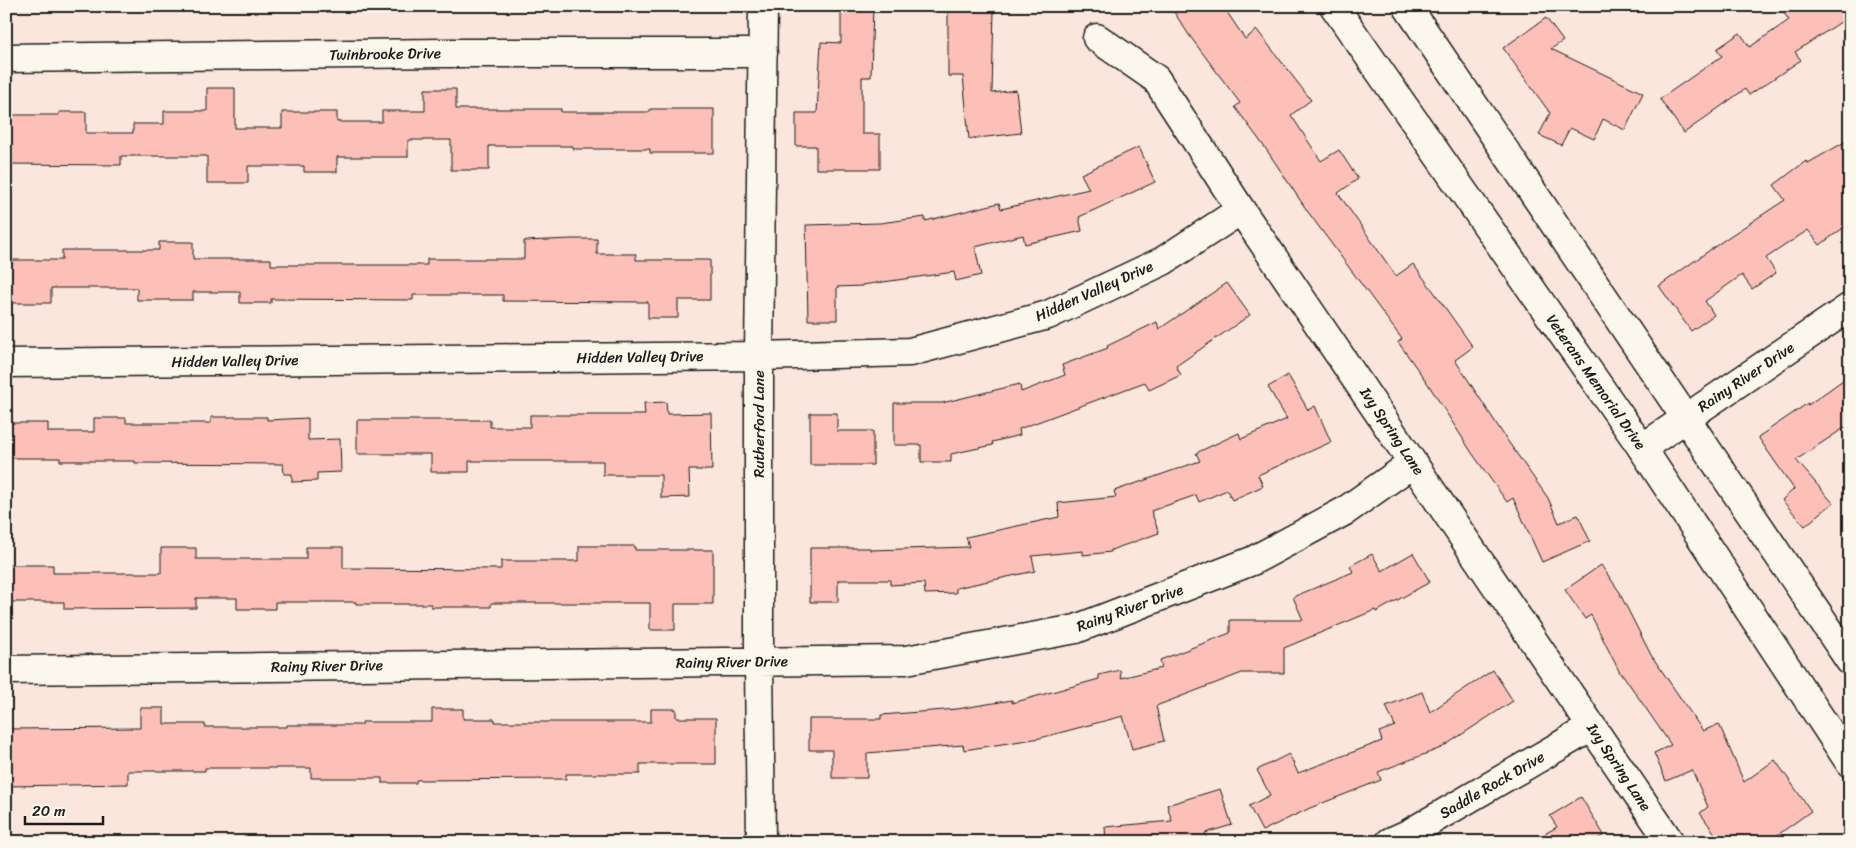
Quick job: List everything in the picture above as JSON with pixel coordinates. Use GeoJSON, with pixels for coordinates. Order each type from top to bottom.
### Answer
{"type":"FeatureCollection","features":[{"type":"Feature","properties":{"kind":"street","name":"Rutherford Lane"},"geometry":{"type":"LineString","coordinates":[[761,842],[758,662],[763,6]]}},
{"type":"Feature","properties":{"kind":"street","name":"Veterans Memorial Drive"},"geometry":{"type":"LineString","coordinates":[[1334,6],[1642,448],[1850,763]]}},
{"type":"Feature","properties":{"kind":"street"},"geometry":{"type":"LineString","coordinates":[[1407,6],[1850,661]]}},
{"type":"Feature","properties":{"kind":"street","name":"Ivy Spring Lane"},"geometry":{"type":"LineString","coordinates":[[1097,38],[1156,80],[1241,210],[1670,842]]}},
{"type":"Feature","properties":{"kind":"street","name":"Twinbrooke Drive"},"geometry":{"type":"LineString","coordinates":[[6,58],[443,53],[763,53]]}},
{"type":"Feature","properties":{"kind":"street","name":"Hidden Valley Drive"},"geometry":{"type":"LineString","coordinates":[[6,363],[759,356],[910,352],[1048,315],[1163,261],[1241,210]]}},
{"type":"Feature","properties":{"kind":"street","name":"Rainy River Drive"},"geometry":{"type":"LineString","coordinates":[[1642,448],[1850,307]]}},
{"type":"Feature","properties":{"kind":"street","name":"Rainy River Drive"},"geometry":{"type":"LineString","coordinates":[[6,670],[906,660],[1076,629],[1252,562],[1345,510],[1413,462]]}},
{"type":"Feature","properties":{"kind":"street","name":"Saddle Rock Drive"},"geometry":{"type":"LineString","coordinates":[[1390,842],[1408,834],[1592,727]]}},
{"type":"Feature","properties":{"kind":"building"},"geometry":{"type":"Polygon","coordinates":[[[841,6],[873,6],[871,77],[862,77],[862,134],[880,134],[880,169],[816,169],[816,146],[796,146],[796,113],[817,113],[821,42],[841,43],[841,6]]]}},
{"type":"Feature","properties":{"kind":"building"},"geometry":{"type":"Polygon","coordinates":[[[1170,6],[1223,6],[1245,39],[1257,30],[1311,100],[1291,115],[1321,161],[1339,150],[1358,179],[1338,193],[1396,276],[1413,264],[1434,292],[1473,347],[1455,360],[1507,440],[1548,498],[1559,523],[1578,515],[1590,541],[1542,562],[1513,498],[1507,502],[1472,453],[1428,384],[1398,342],[1402,339],[1308,212],[1235,107],[1240,103],[1189,35],[1170,6]]]}},
{"type":"Feature","properties":{"kind":"building"},"geometry":{"type":"Polygon","coordinates":[[[1779,6],[1850,6],[1850,16],[1795,52],[1801,60],[1749,95],[1745,89],[1684,133],[1660,99],[1722,56],[1717,49],[1740,33],[1750,47],[1789,20],[1779,6]]]}},
{"type":"Feature","properties":{"kind":"building"},"geometry":{"type":"Polygon","coordinates":[[[948,9],[994,9],[992,93],[1016,90],[1021,133],[969,139],[963,76],[948,76],[948,9]]]}},
{"type":"Feature","properties":{"kind":"building"},"geometry":{"type":"Polygon","coordinates":[[[1546,18],[1563,41],[1551,49],[1643,93],[1625,130],[1603,119],[1594,139],[1570,128],[1561,145],[1539,135],[1550,113],[1503,48],[1546,18]]]}},
{"type":"Feature","properties":{"kind":"building"},"geometry":{"type":"Polygon","coordinates":[[[207,88],[235,88],[235,128],[282,128],[282,112],[337,112],[337,122],[382,122],[382,111],[425,111],[425,89],[456,89],[456,109],[561,109],[561,112],[650,112],[650,109],[714,109],[714,153],[650,153],[650,149],[573,149],[573,146],[489,146],[489,170],[451,170],[451,140],[408,140],[408,157],[337,157],[337,172],[304,172],[304,166],[248,166],[248,183],[207,183],[207,156],[121,156],[121,165],[6,164],[6,115],[59,115],[59,112],[86,112],[86,133],[133,133],[133,124],[164,124],[164,111],[207,111],[207,88]]]}},
{"type":"Feature","properties":{"kind":"building"},"geometry":{"type":"Polygon","coordinates":[[[1850,139],[1850,223],[1820,245],[1808,230],[1766,258],[1776,273],[1752,289],[1742,275],[1705,301],[1714,315],[1691,331],[1659,286],[1785,200],[1774,185],[1806,161],[1808,163],[1850,139]]]}},
{"type":"Feature","properties":{"kind":"building"},"geometry":{"type":"Polygon","coordinates":[[[1139,147],[1155,182],[1079,217],[1082,231],[1025,244],[1023,235],[975,247],[981,275],[956,281],[954,272],[862,286],[837,287],[837,320],[808,320],[806,225],[880,223],[925,217],[925,221],[999,203],[1001,209],[1089,189],[1081,174],[1139,147]]]}},
{"type":"Feature","properties":{"kind":"building"},"geometry":{"type":"Polygon","coordinates":[[[597,239],[597,254],[636,254],[636,260],[710,260],[710,300],[678,300],[678,318],[648,318],[648,302],[503,301],[503,295],[413,295],[413,300],[271,299],[271,303],[240,303],[240,292],[193,292],[193,300],[137,300],[137,288],[51,288],[51,303],[6,303],[6,260],[62,260],[62,250],[159,250],[159,242],[193,242],[193,259],[271,259],[271,265],[427,265],[427,259],[524,259],[524,241],[597,239]]]}},
{"type":"Feature","properties":{"kind":"building"},"geometry":{"type":"Polygon","coordinates":[[[1227,283],[1250,315],[1176,366],[1181,375],[1149,390],[1145,382],[1019,429],[1020,435],[992,442],[993,445],[951,454],[951,462],[921,462],[921,445],[894,445],[894,403],[942,403],[1020,384],[1021,392],[1065,375],[1062,365],[1108,348],[1107,346],[1157,322],[1159,329],[1227,283]]]}},
{"type":"Feature","properties":{"kind":"building"},"geometry":{"type":"Polygon","coordinates":[[[1288,375],[1308,410],[1315,406],[1331,442],[1258,475],[1263,486],[1232,500],[1227,490],[1199,502],[1196,495],[1151,511],[1159,533],[1111,550],[1111,552],[1083,555],[1083,551],[1032,556],[1035,571],[956,588],[956,593],[925,594],[924,583],[890,585],[890,580],[838,580],[838,602],[810,602],[810,548],[870,548],[870,550],[969,547],[966,537],[1059,517],[1058,503],[1116,497],[1114,491],[1200,461],[1196,453],[1239,433],[1241,439],[1287,419],[1268,387],[1288,375]]]}},
{"type":"Feature","properties":{"kind":"building"},"geometry":{"type":"Polygon","coordinates":[[[1850,375],[1850,424],[1796,460],[1833,503],[1805,526],[1782,500],[1794,489],[1758,437],[1850,375]]]}},
{"type":"Feature","properties":{"kind":"building"},"geometry":{"type":"Polygon","coordinates":[[[666,402],[667,414],[711,413],[712,470],[689,470],[690,497],[661,498],[661,475],[603,475],[603,461],[469,461],[469,472],[431,472],[431,454],[357,454],[357,420],[490,420],[490,427],[530,427],[530,415],[645,415],[644,403],[666,402]]]}},
{"type":"Feature","properties":{"kind":"building"},"geometry":{"type":"Polygon","coordinates":[[[810,413],[837,413],[837,431],[873,431],[873,465],[810,465],[810,413]]]}},
{"type":"Feature","properties":{"kind":"building"},"geometry":{"type":"Polygon","coordinates":[[[211,417],[267,417],[267,420],[308,418],[308,440],[340,439],[341,472],[317,473],[317,481],[292,482],[292,474],[284,474],[283,464],[135,463],[135,461],[60,461],[60,458],[6,458],[6,423],[48,423],[48,432],[94,432],[94,418],[126,418],[126,423],[211,423],[211,417]]]}},
{"type":"Feature","properties":{"kind":"building"},"geometry":{"type":"Polygon","coordinates":[[[579,546],[635,546],[635,550],[713,550],[713,604],[675,604],[675,630],[650,630],[650,603],[491,603],[491,607],[431,607],[431,604],[275,602],[275,609],[237,609],[237,598],[196,598],[196,608],[64,609],[64,602],[6,602],[6,565],[53,565],[53,573],[161,573],[161,548],[196,548],[196,559],[306,559],[306,547],[343,547],[343,568],[501,569],[501,561],[579,561],[579,546]]]}},
{"type":"Feature","properties":{"kind":"building"},"geometry":{"type":"Polygon","coordinates":[[[1413,553],[1430,582],[1376,612],[1375,610],[1284,648],[1284,673],[1242,673],[1156,706],[1164,741],[1132,749],[1123,716],[1040,738],[964,750],[963,745],[867,753],[867,778],[832,778],[832,750],[809,750],[809,719],[881,719],[881,715],[957,709],[1012,700],[1012,703],[1099,679],[1099,675],[1120,670],[1121,678],[1162,668],[1160,660],[1230,633],[1230,620],[1303,620],[1293,597],[1353,572],[1350,566],[1372,554],[1382,571],[1413,553]]]}},
{"type":"Feature","properties":{"kind":"building"},"geometry":{"type":"Polygon","coordinates":[[[1601,565],[1621,594],[1651,655],[1703,731],[1719,724],[1744,782],[1775,760],[1811,811],[1768,842],[1721,842],[1700,813],[1708,807],[1692,770],[1666,781],[1654,753],[1671,745],[1623,675],[1621,675],[1591,615],[1585,619],[1565,590],[1601,565]]]}},
{"type":"Feature","properties":{"kind":"building"},"geometry":{"type":"Polygon","coordinates":[[[1493,670],[1513,701],[1441,748],[1378,772],[1381,780],[1310,808],[1262,831],[1249,806],[1270,795],[1257,770],[1289,754],[1298,773],[1382,741],[1379,732],[1395,726],[1386,706],[1422,692],[1430,712],[1493,670]]]}},
{"type":"Feature","properties":{"kind":"building"},"geometry":{"type":"Polygon","coordinates":[[[140,708],[164,708],[164,724],[205,724],[205,727],[287,727],[287,725],[362,725],[362,722],[432,722],[432,709],[463,709],[463,719],[495,719],[495,722],[651,722],[651,709],[676,709],[676,718],[716,718],[716,764],[640,764],[640,774],[566,774],[566,779],[416,780],[416,783],[382,783],[382,778],[311,778],[311,768],[205,768],[205,771],[128,771],[128,784],[7,786],[6,729],[140,728],[140,708]]]}},
{"type":"Feature","properties":{"kind":"building"},"geometry":{"type":"Polygon","coordinates":[[[1220,789],[1232,825],[1205,833],[1208,842],[1106,842],[1105,827],[1172,821],[1167,805],[1220,789]]]}},
{"type":"Feature","properties":{"kind":"building"},"geometry":{"type":"Polygon","coordinates":[[[1581,797],[1604,835],[1593,842],[1530,842],[1557,827],[1550,816],[1581,797]]]}}]}
